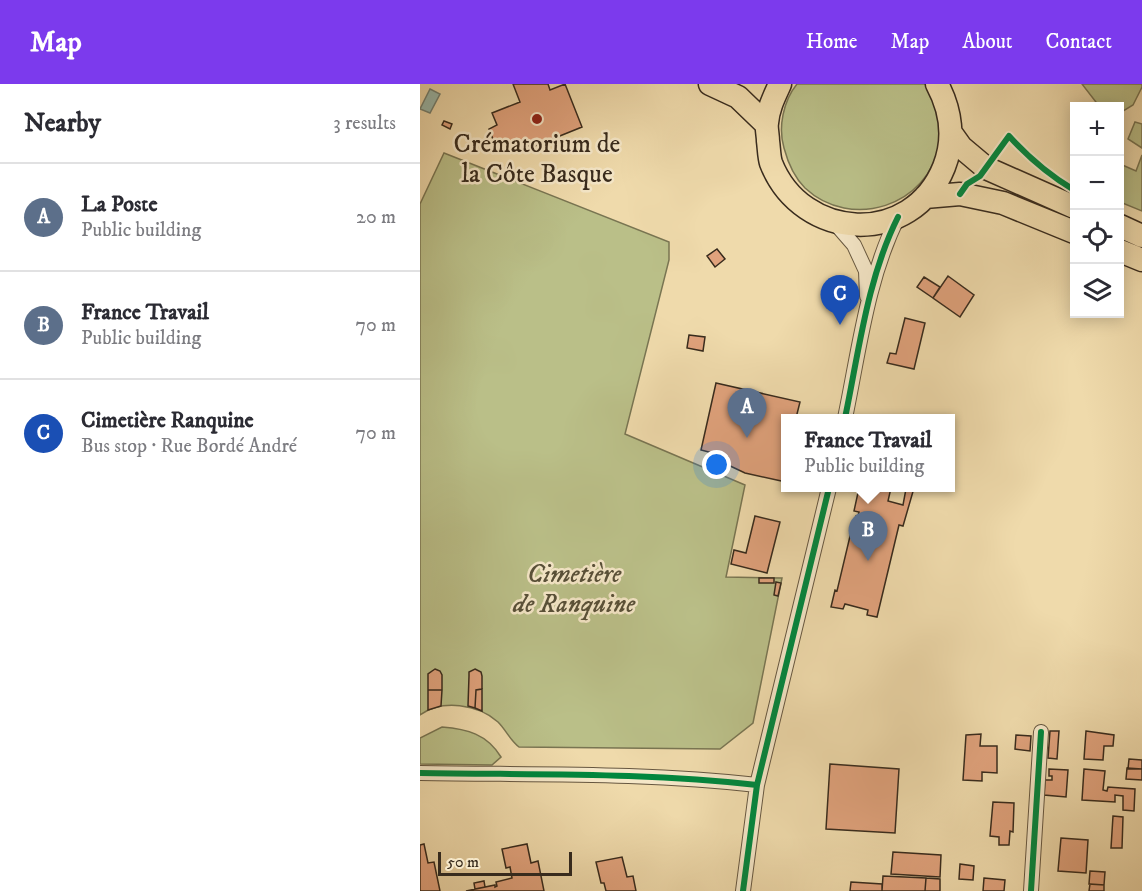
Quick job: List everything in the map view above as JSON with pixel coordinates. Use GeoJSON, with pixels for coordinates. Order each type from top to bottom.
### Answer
{"type":"FeatureCollection","features":[{"type":"Feature","properties":{"kind":"main road"},"geometry":{"type":"LineString","coordinates":[[710,84],[738,97],[766,124]]}},
{"type":"Feature","properties":{"kind":"main road"},"geometry":{"type":"LineString","coordinates":[[780,84],[770,106],[766,124],[771,162],[785,189],[806,209],[834,222],[855,226],[877,224],[898,217],[925,197],[939,178],[948,157],[951,133],[948,108],[937,84]]}},
{"type":"Feature","properties":{"kind":"main road"},"geometry":{"type":"LineString","coordinates":[[951,133],[962,147],[986,168],[1070,205]]}},
{"type":"Feature","properties":{"kind":"main road"},"geometry":{"type":"LineString","coordinates":[[925,197],[960,195],[1003,203],[1070,230]]}},
{"type":"Feature","properties":{"kind":"main road"},"geometry":{"type":"LineString","coordinates":[[1124,228],[1142,236]]}},
{"type":"Feature","properties":{"kind":"main road"},"geometry":{"type":"LineString","coordinates":[[1124,253],[1142,260]]}},
{"type":"Feature","properties":{"kind":"street"},"geometry":{"type":"LineString","coordinates":[[846,414],[867,308],[885,246],[898,217]]}},
{"type":"Feature","properties":{"kind":"street"},"geometry":{"type":"LineString","coordinates":[[834,222],[854,245],[866,271],[867,308]]}},
{"type":"Feature","properties":{"kind":"street"},"geometry":{"type":"LineString","coordinates":[[743,891],[757,786],[828,492]]}},
{"type":"Feature","properties":{"kind":"street"},"geometry":{"type":"LineString","coordinates":[[1031,891],[1041,732]]}},
{"type":"Feature","properties":{"kind":"street"},"geometry":{"type":"LineString","coordinates":[[420,773],[626,776],[720,781],[757,786]]}},
{"type":"Feature","properties":{"kind":"green space"},"geometry":{"type":"Polygon","coordinates":[[[797,84],[925,84],[938,109],[940,134],[932,165],[920,183],[904,197],[886,205],[865,209],[844,208],[824,201],[805,188],[790,164],[782,140],[785,106],[797,84]]]}},
{"type":"Feature","properties":{"kind":"green space"},"geometry":{"type":"Polygon","coordinates":[[[1082,84],[1142,84],[1133,105],[1124,111],[1124,102],[1096,102],[1082,84]]]}},
{"type":"Feature","properties":{"kind":"green space"},"geometry":{"type":"Polygon","coordinates":[[[1135,122],[1142,124],[1142,148],[1128,139],[1135,122]]]}},
{"type":"Feature","properties":{"kind":"green space","name":"Cimetière de Ranquine"},"geometry":{"type":"Polygon","coordinates":[[[444,153],[669,242],[669,260],[625,434],[745,485],[726,577],[782,578],[753,723],[720,749],[519,747],[498,722],[480,711],[449,705],[420,715],[420,204],[444,153]]]}},
{"type":"Feature","properties":{"kind":"green space"},"geometry":{"type":"Polygon","coordinates":[[[1142,155],[1142,211],[1124,204],[1124,166],[1136,171],[1142,155]]]}},
{"type":"Feature","properties":{"kind":"green space"},"geometry":{"type":"Polygon","coordinates":[[[442,727],[476,734],[489,743],[501,757],[492,765],[420,764],[420,738],[442,727]]]}},
{"type":"Feature","properties":{"kind":"shaded area"},"geometry":{"type":"Polygon","coordinates":[[[430,89],[440,94],[430,113],[420,109],[430,89]]]}},
{"type":"Feature","properties":{"kind":"building","name":"Crématorium de la Côte Basque"},"geometry":{"type":"Polygon","coordinates":[[[513,84],[548,84],[550,90],[565,84],[582,127],[530,148],[528,144],[515,149],[513,146],[498,152],[489,129],[497,125],[492,113],[520,102],[513,84]]]}},
{"type":"Feature","properties":{"kind":"building"},"geometry":{"type":"Polygon","coordinates":[[[444,121],[452,124],[450,129],[442,125],[444,121]]]}},
{"type":"Feature","properties":{"kind":"building"},"geometry":{"type":"Polygon","coordinates":[[[717,249],[725,259],[715,267],[707,256],[717,249]]]}},
{"type":"Feature","properties":{"kind":"building"},"geometry":{"type":"Polygon","coordinates":[[[948,276],[974,295],[960,317],[933,298],[948,276]]]}},
{"type":"Feature","properties":{"kind":"building"},"geometry":{"type":"Polygon","coordinates":[[[924,277],[940,287],[933,298],[917,287],[924,277]]]}},
{"type":"Feature","properties":{"kind":"building"},"geometry":{"type":"Polygon","coordinates":[[[843,288],[850,290],[848,300],[841,298],[843,288]]]}},
{"type":"Feature","properties":{"kind":"building"},"geometry":{"type":"Polygon","coordinates":[[[905,318],[925,323],[914,369],[887,363],[890,353],[896,354],[905,318]]]}},
{"type":"Feature","properties":{"kind":"building"},"geometry":{"type":"Polygon","coordinates":[[[689,335],[705,337],[703,351],[687,348],[689,335]]]}},
{"type":"Feature","properties":{"kind":"building"},"geometry":{"type":"Polygon","coordinates":[[[716,383],[800,402],[797,414],[781,414],[781,481],[745,473],[726,464],[728,457],[701,450],[716,383]]]}},
{"type":"Feature","properties":{"kind":"building"},"geometry":{"type":"Polygon","coordinates":[[[714,453],[728,457],[726,464],[713,458],[714,453]]]}},
{"type":"Feature","properties":{"kind":"building"},"geometry":{"type":"Polygon","coordinates":[[[858,492],[890,492],[888,501],[903,505],[905,492],[913,492],[903,526],[899,525],[877,617],[867,615],[868,610],[845,604],[843,609],[831,607],[851,532],[859,512],[854,511],[858,492]]]}},
{"type":"Feature","properties":{"kind":"building"},"geometry":{"type":"Polygon","coordinates":[[[755,516],[780,522],[767,573],[731,564],[734,550],[746,553],[755,516]]]}},
{"type":"Feature","properties":{"kind":"building"},"geometry":{"type":"Polygon","coordinates":[[[759,578],[774,578],[774,583],[759,583],[759,578]]]}},
{"type":"Feature","properties":{"kind":"building"},"geometry":{"type":"Polygon","coordinates":[[[776,582],[781,583],[778,596],[774,595],[776,582]]]}},
{"type":"Feature","properties":{"kind":"building"},"geometry":{"type":"Polygon","coordinates":[[[435,669],[442,675],[442,690],[428,690],[428,674],[435,669]]]}},
{"type":"Feature","properties":{"kind":"building"},"geometry":{"type":"Polygon","coordinates":[[[475,669],[481,672],[482,689],[476,690],[475,708],[468,706],[469,672],[475,669]]]}},
{"type":"Feature","properties":{"kind":"building"},"geometry":{"type":"Polygon","coordinates":[[[482,689],[482,711],[475,708],[476,690],[482,689]]]}},
{"type":"Feature","properties":{"kind":"building"},"geometry":{"type":"Polygon","coordinates":[[[428,690],[442,690],[441,706],[428,710],[428,690]]]}},
{"type":"Feature","properties":{"kind":"building"},"geometry":{"type":"Polygon","coordinates":[[[1050,731],[1059,731],[1057,759],[1048,758],[1050,731]]]}},
{"type":"Feature","properties":{"kind":"building"},"geometry":{"type":"Polygon","coordinates":[[[1086,731],[1114,735],[1113,746],[1104,746],[1103,760],[1084,759],[1086,731]]]}},
{"type":"Feature","properties":{"kind":"building"},"geometry":{"type":"Polygon","coordinates":[[[981,734],[980,746],[997,746],[997,773],[982,772],[982,781],[963,780],[966,735],[981,734]]]}},
{"type":"Feature","properties":{"kind":"building"},"geometry":{"type":"Polygon","coordinates":[[[1016,735],[1031,736],[1030,751],[1015,749],[1016,735]]]}},
{"type":"Feature","properties":{"kind":"building"},"geometry":{"type":"Polygon","coordinates":[[[1129,759],[1142,760],[1142,769],[1128,769],[1129,759]]]}},
{"type":"Feature","properties":{"kind":"building"},"geometry":{"type":"Polygon","coordinates":[[[830,764],[899,769],[895,833],[826,829],[830,764]]]}},
{"type":"Feature","properties":{"kind":"building"},"geometry":{"type":"Polygon","coordinates":[[[1127,768],[1142,769],[1142,780],[1126,779],[1127,768]]]}},
{"type":"Feature","properties":{"kind":"building"},"geometry":{"type":"Polygon","coordinates":[[[1049,769],[1068,770],[1066,797],[1044,795],[1045,780],[1052,780],[1052,776],[1049,776],[1049,769]]]}},
{"type":"Feature","properties":{"kind":"building"},"geometry":{"type":"Polygon","coordinates":[[[1084,769],[1105,771],[1103,790],[1107,791],[1108,787],[1135,789],[1134,811],[1123,810],[1123,796],[1115,795],[1115,802],[1082,800],[1084,769]]]}},
{"type":"Feature","properties":{"kind":"building"},"geometry":{"type":"Polygon","coordinates":[[[993,802],[1014,803],[1013,832],[1010,831],[1009,845],[999,845],[999,837],[990,836],[993,802]]]}},
{"type":"Feature","properties":{"kind":"building"},"geometry":{"type":"Polygon","coordinates":[[[1113,816],[1123,817],[1122,848],[1111,848],[1113,816]]]}},
{"type":"Feature","properties":{"kind":"building"},"geometry":{"type":"Polygon","coordinates":[[[1061,838],[1088,840],[1086,873],[1058,871],[1061,838]]]}},
{"type":"Feature","properties":{"kind":"building"},"geometry":{"type":"Polygon","coordinates":[[[424,844],[428,863],[434,862],[440,891],[420,891],[420,845],[424,844]]]}},
{"type":"Feature","properties":{"kind":"building"},"geometry":{"type":"Polygon","coordinates":[[[527,844],[531,863],[538,861],[544,891],[466,891],[495,885],[495,887],[496,882],[512,878],[510,867],[506,868],[502,849],[527,844]]]}},
{"type":"Feature","properties":{"kind":"building"},"geometry":{"type":"Polygon","coordinates":[[[893,852],[941,855],[940,877],[891,874],[893,852]]]}},
{"type":"Feature","properties":{"kind":"building"},"geometry":{"type":"Polygon","coordinates":[[[622,857],[627,877],[633,876],[636,891],[606,891],[604,883],[601,883],[596,862],[622,857]]]}},
{"type":"Feature","properties":{"kind":"building"},"geometry":{"type":"Polygon","coordinates":[[[960,864],[974,866],[973,880],[959,879],[960,864]]]}},
{"type":"Feature","properties":{"kind":"building"},"geometry":{"type":"Polygon","coordinates":[[[1090,871],[1105,872],[1104,885],[1089,884],[1090,871]]]}},
{"type":"Feature","properties":{"kind":"building"},"geometry":{"type":"Polygon","coordinates":[[[883,876],[926,878],[925,891],[882,891],[883,876]]]}},
{"type":"Feature","properties":{"kind":"building"},"geometry":{"type":"Polygon","coordinates":[[[926,878],[940,879],[940,891],[925,891],[926,878]]]}},
{"type":"Feature","properties":{"kind":"building"},"geometry":{"type":"Polygon","coordinates":[[[984,878],[1005,880],[1004,891],[983,891],[984,878]]]}},
{"type":"Feature","properties":{"kind":"building"},"geometry":{"type":"Polygon","coordinates":[[[484,881],[485,887],[475,889],[474,883],[484,881]]]}},
{"type":"Feature","properties":{"kind":"building"},"geometry":{"type":"Polygon","coordinates":[[[851,882],[882,884],[882,891],[850,891],[851,882]]]}},
{"type":"Feature","properties":{"kind":"building"},"geometry":{"type":"Polygon","coordinates":[[[1090,884],[1104,885],[1104,891],[1089,891],[1090,884]]]}},
{"type":"Feature","properties":{"kind":"cycle path"},"geometry":{"type":"LineString","coordinates":[[960,194],[967,184],[980,176],[1009,136],[1040,166],[1070,187]]}},
{"type":"Feature","properties":{"kind":"cycle path"},"geometry":{"type":"LineString","coordinates":[[846,414],[871,290],[887,241],[898,217]]}},
{"type":"Feature","properties":{"kind":"cycle path"},"geometry":{"type":"LineString","coordinates":[[743,891],[757,785],[828,492]]}},
{"type":"Feature","properties":{"kind":"cycle path"},"geometry":{"type":"LineString","coordinates":[[1031,891],[1041,732]]}},
{"type":"Feature","properties":{"kind":"cycle path"},"geometry":{"type":"LineString","coordinates":[[420,773],[631,776],[757,785]]}},
{"type":"Feature","properties":{"kind":"place","name":"Crématorium de la Côte Basque"},"geometry":{"type":"Point","coordinates":[537,119]}},
{"type":"Feature","properties":{"kind":"place","name":"Cimetière Ranquine"},"geometry":{"type":"Point","coordinates":[840,325]}},
{"type":"Feature","properties":{"kind":"place","name":"La Poste"},"geometry":{"type":"Point","coordinates":[747,438]}},
{"type":"Feature","properties":{"kind":"place","name":"France Travail"},"geometry":{"type":"Point","coordinates":[868,561]}}]}
